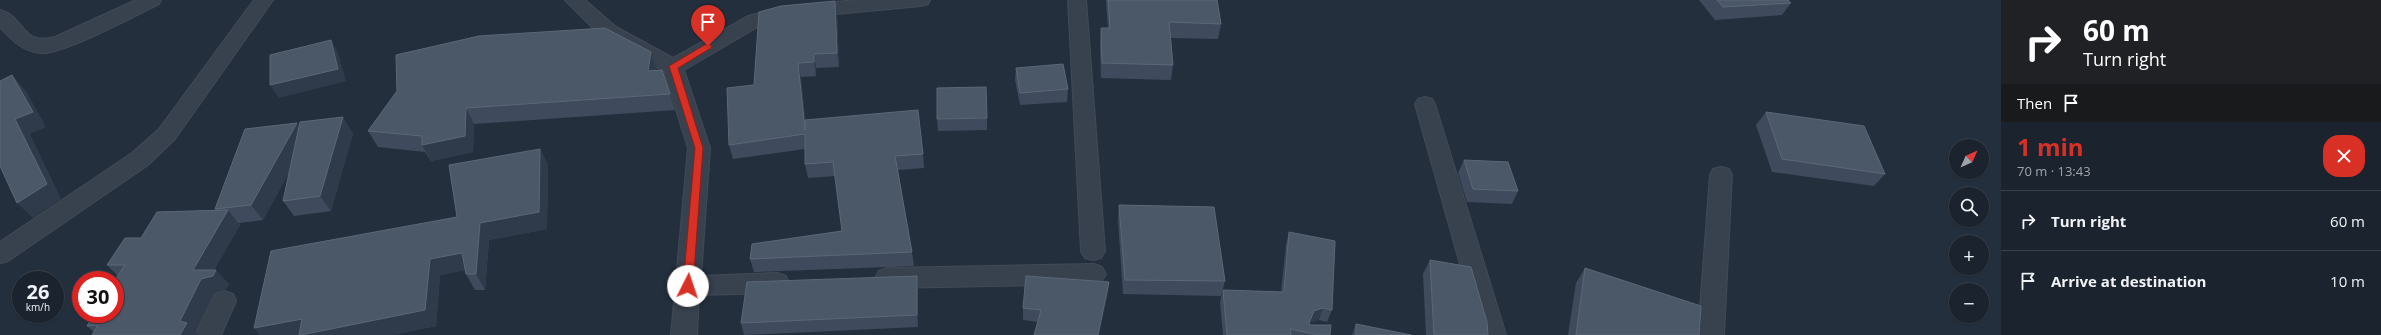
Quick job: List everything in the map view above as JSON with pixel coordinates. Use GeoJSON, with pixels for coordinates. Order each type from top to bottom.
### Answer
{"type":"FeatureCollection","features":[{"type":"Feature","properties":{"kind":"street"},"geometry":{"type":"LineString","coordinates":[[0,16],[27,43],[41,47],[61,42],[152,0]]}},
{"type":"Feature","properties":{"kind":"street"},"geometry":{"type":"LineString","coordinates":[[0,254],[140,159],[167,134],[264,0]]}},
{"type":"Feature","properties":{"kind":"street"},"geometry":{"type":"LineString","coordinates":[[574,0],[609,32],[673,66],[699,148],[684,335]]}},
{"type":"Feature","properties":{"kind":"street"},"geometry":{"type":"LineString","coordinates":[[673,66],[755,20],[783,14],[921,0]]}},
{"type":"Feature","properties":{"kind":"street"},"geometry":{"type":"LineString","coordinates":[[1077,0],[1093,251]]}},
{"type":"Feature","properties":{"kind":"street"},"geometry":{"type":"LineString","coordinates":[[1425,104],[1493,335]]}},
{"type":"Feature","properties":{"kind":"street"},"geometry":{"type":"LineString","coordinates":[[1711,335],[1721,174]]}},
{"type":"Feature","properties":{"kind":"street"},"geometry":{"type":"LineString","coordinates":[[863,279],[1094,274]]}},
{"type":"Feature","properties":{"kind":"street"},"geometry":{"type":"LineString","coordinates":[[688,286],[800,282]]}},
{"type":"Feature","properties":{"kind":"street"},"geometry":{"type":"LineString","coordinates":[[208,335],[224,301]]}},
{"type":"Feature","properties":{"kind":"building"},"geometry":{"type":"Polygon","coordinates":[[[1108,0],[1217,0],[1221,24],[1169,22],[1173,65],[1102,63],[1101,28],[1110,28],[1108,0]]]}},
{"type":"Feature","properties":{"kind":"building"},"geometry":{"type":"Polygon","coordinates":[[[1717,0],[1788,0],[1791,3],[1723,7],[1717,0]]]}},
{"type":"Feature","properties":{"kind":"building"},"geometry":{"type":"Polygon","coordinates":[[[835,1],[837,53],[814,54],[814,62],[798,63],[805,130],[805,120],[918,110],[923,154],[895,156],[912,252],[750,259],[752,244],[842,231],[833,162],[805,164],[805,134],[729,145],[727,88],[754,85],[759,12],[781,6],[835,1]]]}},
{"type":"Feature","properties":{"kind":"building"},"geometry":{"type":"Polygon","coordinates":[[[605,28],[651,52],[648,71],[662,70],[670,94],[466,108],[465,136],[422,145],[422,136],[368,131],[397,91],[396,55],[479,36],[605,28]]]}},
{"type":"Feature","properties":{"kind":"building"},"geometry":{"type":"Polygon","coordinates":[[[331,40],[338,69],[270,85],[270,55],[331,40]]]}},
{"type":"Feature","properties":{"kind":"building"},"geometry":{"type":"Polygon","coordinates":[[[1063,64],[1068,89],[1020,93],[1016,68],[1063,64]]]}},
{"type":"Feature","properties":{"kind":"building"},"geometry":{"type":"Polygon","coordinates":[[[12,75],[33,112],[15,119],[47,184],[17,203],[0,166],[0,81],[12,75]]]}},
{"type":"Feature","properties":{"kind":"building"},"geometry":{"type":"Polygon","coordinates":[[[986,87],[987,118],[937,119],[937,88],[986,87]]]}},
{"type":"Feature","properties":{"kind":"building"},"geometry":{"type":"Polygon","coordinates":[[[1766,112],[1864,126],[1885,174],[1782,159],[1766,112]]]}},
{"type":"Feature","properties":{"kind":"building"},"geometry":{"type":"Polygon","coordinates":[[[343,117],[320,196],[283,201],[300,122],[343,117]]]}},
{"type":"Feature","properties":{"kind":"building"},"geometry":{"type":"Polygon","coordinates":[[[297,123],[251,205],[215,209],[245,129],[297,123]]]}},
{"type":"Feature","properties":{"kind":"building"},"geometry":{"type":"Polygon","coordinates":[[[540,149],[539,212],[480,223],[476,274],[466,274],[462,253],[430,259],[425,310],[301,335],[299,335],[302,319],[254,328],[271,251],[457,217],[449,165],[540,149]]]}},
{"type":"Feature","properties":{"kind":"building"},"geometry":{"type":"Polygon","coordinates":[[[1464,160],[1508,162],[1518,191],[1473,189],[1464,160]]]}},
{"type":"Feature","properties":{"kind":"building"},"geometry":{"type":"Polygon","coordinates":[[[1119,205],[1214,207],[1225,281],[1125,280],[1119,205]]]}},
{"type":"Feature","properties":{"kind":"building"},"geometry":{"type":"Polygon","coordinates":[[[228,210],[193,270],[216,270],[213,276],[201,279],[180,321],[187,323],[180,335],[92,335],[98,325],[87,326],[89,323],[124,323],[124,271],[121,271],[125,265],[107,265],[125,238],[141,238],[157,212],[228,210]]]}},
{"type":"Feature","properties":{"kind":"building"},"geometry":{"type":"Polygon","coordinates":[[[1289,232],[1335,241],[1332,310],[1323,308],[1314,311],[1309,323],[1310,325],[1331,325],[1330,335],[1319,335],[1290,329],[1291,335],[1227,335],[1223,290],[1284,292],[1289,232]]]}},
{"type":"Feature","properties":{"kind":"building"},"geometry":{"type":"Polygon","coordinates":[[[1430,260],[1471,267],[1487,322],[1488,335],[1434,335],[1430,260]]]}},
{"type":"Feature","properties":{"kind":"building"},"geometry":{"type":"Polygon","coordinates":[[[1585,268],[1701,306],[1699,335],[1576,335],[1585,268]]]}},
{"type":"Feature","properties":{"kind":"building"},"geometry":{"type":"Polygon","coordinates":[[[917,276],[917,315],[741,323],[747,282],[917,276]]]}},
{"type":"Feature","properties":{"kind":"building"},"geometry":{"type":"Polygon","coordinates":[[[1026,276],[1109,282],[1098,335],[1034,335],[1041,310],[1023,308],[1026,276]]]}},
{"type":"Feature","properties":{"kind":"building"},"geometry":{"type":"Polygon","coordinates":[[[1356,324],[1411,335],[1356,335],[1356,324]]]}},
{"type":"Feature","properties":{"kind":"route"},"geometry":{"type":"LineString","coordinates":[[688,286],[699,148],[673,66],[708,46]]}}]}
